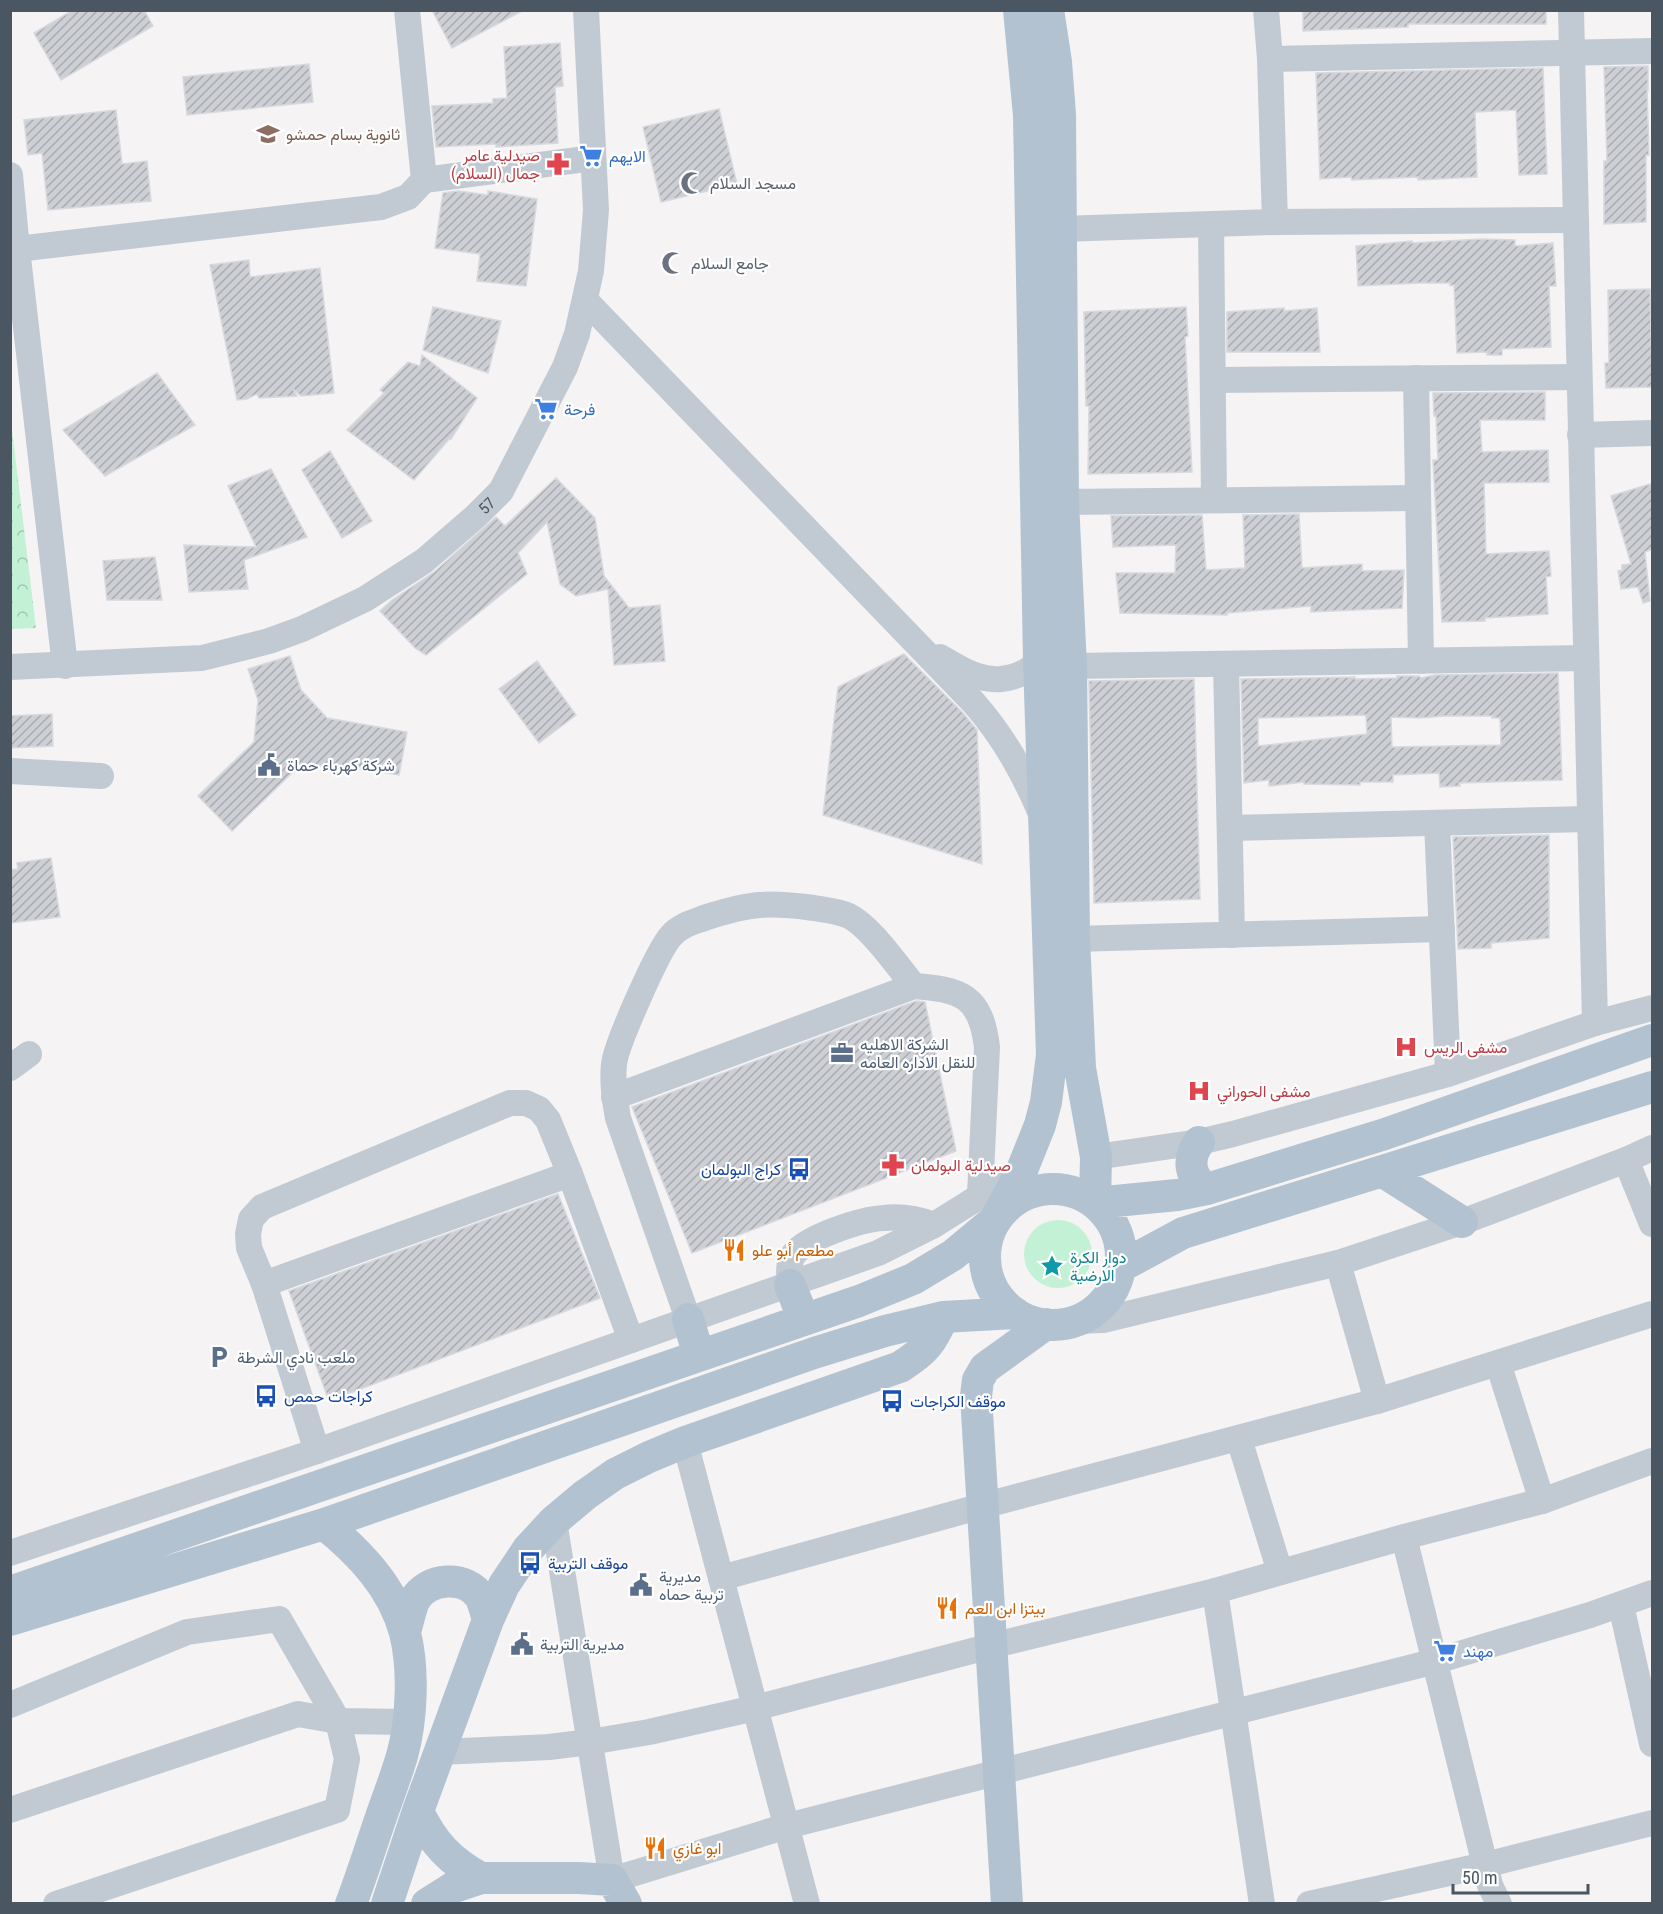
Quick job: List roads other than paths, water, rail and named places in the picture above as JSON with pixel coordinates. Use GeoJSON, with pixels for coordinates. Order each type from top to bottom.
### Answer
{"type":"FeatureCollection","features":[{"type":"Feature","properties":{"kind":"main road"},"geometry":{"type":"LineString","coordinates":[[10,1592],[804,1320],[913,1279],[953,1255],[988,1207],[1022,1170],[1040,1125],[1046,1102],[1052,1055],[1039,661],[1029,115],[1019,10]]}},
{"type":"Feature","properties":{"kind":"main road"},"geometry":{"type":"LineString","coordinates":[[1048,10],[1056,62],[1060,115],[1063,502],[1071,666],[1074,939],[1080,1068],[1096,1157],[1095,1203]]}},
{"type":"Feature","properties":{"kind":"main road"},"geometry":{"type":"LineString","coordinates":[[1095,1203],[1177,1195],[1207,1189],[1385,1134],[1653,1040]]}},
{"type":"Feature","properties":{"kind":"main road"},"geometry":{"type":"LineString","coordinates":[[1120,1267],[1183,1233],[1653,1086]]}},
{"type":"Feature","properties":{"kind":"main road"},"geometry":{"type":"LineString","coordinates":[[1198,1142],[1190,1164],[1195,1179],[1207,1189]]}},
{"type":"Feature","properties":{"kind":"main road"},"geometry":{"type":"LineString","coordinates":[[1382,1171],[1462,1222]]}},
{"type":"Feature","properties":{"kind":"main road"},"geometry":{"type":"LineString","coordinates":[[988,1207],[1010,1203],[1030,1192],[1053,1188],[1075,1192],[1095,1203],[1107,1216],[1116,1232],[1120,1249],[1120,1267],[1114,1285],[1091,1313],[1060,1322],[998,1357],[985,1368],[978,1380],[976,1396],[982,1506],[1007,1904]]}},
{"type":"Feature","properties":{"kind":"main road"},"geometry":{"type":"LineString","coordinates":[[988,1207],[985,1260],[989,1281],[1000,1299],[1016,1313],[1030,1320],[1060,1322]]}},
{"type":"Feature","properties":{"kind":"main road"},"geometry":{"type":"LineString","coordinates":[[790,1285],[804,1320]]}},
{"type":"Feature","properties":{"kind":"main road"},"geometry":{"type":"LineString","coordinates":[[10,1620],[324,1524],[814,1353],[885,1331],[943,1317],[1016,1313]]}},
{"type":"Feature","properties":{"kind":"main road"},"geometry":{"type":"LineString","coordinates":[[387,1904],[418,1811],[488,1620],[504,1585],[528,1549],[554,1521],[615,1474],[685,1442],[900,1367],[920,1354],[933,1339],[943,1317]]}},
{"type":"Feature","properties":{"kind":"main road"},"geometry":{"type":"LineString","coordinates":[[688,1320],[699,1356]]}},
{"type":"Feature","properties":{"kind":"main road"},"geometry":{"type":"LineString","coordinates":[[324,1524],[351,1545],[374,1571],[392,1601],[405,1632],[410,1693],[402,1755],[351,1904]]}},
{"type":"Feature","properties":{"kind":"main road"},"geometry":{"type":"LineString","coordinates":[[405,1632],[415,1600],[423,1590],[447,1581],[460,1582],[471,1588],[480,1597],[488,1620]]}},
{"type":"Feature","properties":{"kind":"main road"},"geometry":{"type":"LineString","coordinates":[[418,1811],[433,1839],[443,1851],[454,1862],[481,1878]]}},
{"type":"Feature","properties":{"kind":"main road"},"geometry":{"type":"LineString","coordinates":[[427,1904],[454,1887],[481,1878],[579,1878],[619,1892]]}},
{"type":"Feature","properties":{"kind":"street"},"geometry":{"type":"LineString","coordinates":[[407,10],[424,180]]}},
{"type":"Feature","properties":{"kind":"street","name":"57"},"geometry":{"type":"LineString","coordinates":[[10,667],[202,658],[269,641],[355,605],[395,581],[459,532],[501,491],[565,367],[586,301],[595,241],[596,210],[586,10]]}},
{"type":"Feature","properties":{"kind":"street"},"geometry":{"type":"LineString","coordinates":[[1266,10],[1270,59],[1275,222]]}},
{"type":"Feature","properties":{"kind":"street"},"geometry":{"type":"LineString","coordinates":[[1571,10],[1594,1023]]}},
{"type":"Feature","properties":{"kind":"street"},"geometry":{"type":"LineString","coordinates":[[1270,59],[1653,51]]}},
{"type":"Feature","properties":{"kind":"street"},"geometry":{"type":"LineString","coordinates":[[17,249],[381,207],[408,197],[424,180],[593,158]]}},
{"type":"Feature","properties":{"kind":"street"},"geometry":{"type":"LineString","coordinates":[[10,175],[65,666]]}},
{"type":"Feature","properties":{"kind":"street"},"geometry":{"type":"LineString","coordinates":[[1060,229],[1275,222],[1575,220]]}},
{"type":"Feature","properties":{"kind":"street"},"geometry":{"type":"LineString","coordinates":[[1211,225],[1214,500]]}},
{"type":"Feature","properties":{"kind":"street"},"geometry":{"type":"LineString","coordinates":[[586,301],[974,703],[1002,737],[1024,774],[1044,820]]}},
{"type":"Feature","properties":{"kind":"street"},"geometry":{"type":"LineString","coordinates":[[1213,380],[1579,377]]}},
{"type":"Feature","properties":{"kind":"street"},"geometry":{"type":"LineString","coordinates":[[1416,378],[1421,661]]}},
{"type":"Feature","properties":{"kind":"street"},"geometry":{"type":"LineString","coordinates":[[1580,435],[1653,434]]}},
{"type":"Feature","properties":{"kind":"street"},"geometry":{"type":"LineString","coordinates":[[1063,502],[1418,498]]}},
{"type":"Feature","properties":{"kind":"street"},"geometry":{"type":"LineString","coordinates":[[915,643],[968,672],[992,679],[1021,674],[1044,656],[1058,652],[1065,656],[1071,666],[1586,658]]}},
{"type":"Feature","properties":{"kind":"street"},"geometry":{"type":"LineString","coordinates":[[1226,664],[1232,935]]}},
{"type":"Feature","properties":{"kind":"street"},"geometry":{"type":"LineString","coordinates":[[10,771],[101,776]]}},
{"type":"Feature","properties":{"kind":"street"},"geometry":{"type":"LineString","coordinates":[[1230,828],[1588,819]]}},
{"type":"Feature","properties":{"kind":"street"},"geometry":{"type":"LineString","coordinates":[[1437,823],[1449,1074]]}},
{"type":"Feature","properties":{"kind":"street"},"geometry":{"type":"LineString","coordinates":[[688,1320],[622,1129],[614,1097],[614,1062],[624,1033],[662,948],[672,934],[686,924],[740,906],[782,904],[832,911],[850,916],[865,928],[914,986]]}},
{"type":"Feature","properties":{"kind":"street"},"geometry":{"type":"LineString","coordinates":[[1074,939],[1442,929]]}},
{"type":"Feature","properties":{"kind":"street"},"geometry":{"type":"LineString","coordinates":[[10,1553],[317,1451],[790,1285],[878,1253],[934,1225],[988,1207],[985,1028],[978,1010],[961,994],[941,987],[914,986],[614,1097]]}},
{"type":"Feature","properties":{"kind":"street"},"geometry":{"type":"LineString","coordinates":[[1096,1157],[1198,1142],[1233,1134],[1449,1074],[1594,1023],[1653,1008]]}},
{"type":"Feature","properties":{"kind":"street"},"geometry":{"type":"LineString","coordinates":[[317,1451],[264,1284],[249,1248],[248,1234],[251,1219],[262,1207],[510,1103],[526,1103],[539,1109],[548,1120],[631,1340]]}},
{"type":"Feature","properties":{"kind":"street"},"geometry":{"type":"LineString","coordinates":[[1060,1322],[1103,1320],[1338,1263],[1462,1222],[1653,1148]]}},
{"type":"Feature","properties":{"kind":"street"},"geometry":{"type":"LineString","coordinates":[[1626,1160],[1653,1224]]}},
{"type":"Feature","properties":{"kind":"street"},"geometry":{"type":"LineString","coordinates":[[264,1284],[570,1174]]}},
{"type":"Feature","properties":{"kind":"street"},"geometry":{"type":"LineString","coordinates":[[790,1285],[789,1269],[792,1256],[813,1239],[867,1220],[882,1218],[910,1218],[934,1225]]}},
{"type":"Feature","properties":{"kind":"street"},"geometry":{"type":"LineString","coordinates":[[1338,1263],[1377,1401]]}},
{"type":"Feature","properties":{"kind":"street"},"geometry":{"type":"LineString","coordinates":[[721,1578],[1377,1401],[1653,1314]]}},
{"type":"Feature","properties":{"kind":"street"},"geometry":{"type":"LineString","coordinates":[[1498,1363],[1542,1501]]}},
{"type":"Feature","properties":{"kind":"street"},"geometry":{"type":"LineString","coordinates":[[1239,1439],[1280,1572]]}},
{"type":"Feature","properties":{"kind":"street"},"geometry":{"type":"LineString","coordinates":[[685,1442],[807,1904]]}},
{"type":"Feature","properties":{"kind":"street"},"geometry":{"type":"LineString","coordinates":[[441,1752],[549,1747],[590,1742],[649,1732],[755,1708],[991,1646],[1215,1591],[1404,1537],[1542,1501],[1653,1461]]}},
{"type":"Feature","properties":{"kind":"street"},"geometry":{"type":"LineString","coordinates":[[554,1521],[590,1742],[619,1892],[787,1826],[1436,1661],[1621,1605],[1653,1593]]}},
{"type":"Feature","properties":{"kind":"street"},"geometry":{"type":"LineString","coordinates":[[1404,1537],[1485,1864],[1499,1904]]}},
{"type":"Feature","properties":{"kind":"street"},"geometry":{"type":"LineString","coordinates":[[1215,1591],[1262,1904]]}},
{"type":"Feature","properties":{"kind":"street"},"geometry":{"type":"LineString","coordinates":[[1621,1605],[1653,1744]]}},
{"type":"Feature","properties":{"kind":"street"},"geometry":{"type":"LineString","coordinates":[[10,1705],[187,1632],[279,1619],[338,1720],[346,1759],[337,1810],[56,1904]]}},
{"type":"Feature","properties":{"kind":"street"},"geometry":{"type":"LineString","coordinates":[[10,1810],[298,1714],[338,1720],[408,1722]]}},
{"type":"Feature","properties":{"kind":"street"},"geometry":{"type":"LineString","coordinates":[[1309,1904],[1653,1823]]}},
{"type":"Feature","properties":{"kind":"place","name":"ثانوية بسام حمشو"},"geometry":{"type":"Point","coordinates":[268,134]}},
{"type":"Feature","properties":{"kind":"place","name":"الايهم"},"geometry":{"type":"Point","coordinates":[591,156]}},
{"type":"Feature","properties":{"kind":"place","name":"صيدلية عامر جمال (السلام)"},"geometry":{"type":"Point","coordinates":[558,164]}},
{"type":"Feature","properties":{"kind":"place","name":"مسجد السلام"},"geometry":{"type":"Point","coordinates":[692,183]}},
{"type":"Feature","properties":{"kind":"place","name":"جامع السلام"},"geometry":{"type":"Point","coordinates":[673,263]}},
{"type":"Feature","properties":{"kind":"place","name":"فرحة"},"geometry":{"type":"Point","coordinates":[546,409]}},
{"type":"Feature","properties":{"kind":"place","name":"شركة كهرباء حماة"},"geometry":{"type":"Point","coordinates":[269,765]}},
{"type":"Feature","properties":{"kind":"place","name":"مشفى الريس"},"geometry":{"type":"Point","coordinates":[1406,1047]}},
{"type":"Feature","properties":{"kind":"place","name":"الشركة الاهليه للنقل الاداره العامه"},"geometry":{"type":"Point","coordinates":[842,1053]}},
{"type":"Feature","properties":{"kind":"place","name":"مشفى الحوراني"},"geometry":{"type":"Point","coordinates":[1199,1091]}},
{"type":"Feature","properties":{"kind":"place","name":"صيدلية البولمان"},"geometry":{"type":"Point","coordinates":[893,1165]}},
{"type":"Feature","properties":{"kind":"place","name":"كراج البولمان"},"geometry":{"type":"Point","coordinates":[799,1169]}},
{"type":"Feature","properties":{"kind":"place","name":"مطعم أبو علو"},"geometry":{"type":"Point","coordinates":[734,1250]}},
{"type":"Feature","properties":{"kind":"place","name":"دوار الكرة الارضية"},"geometry":{"type":"Point","coordinates":[1052,1266]}},
{"type":"Feature","properties":{"kind":"place","name":"ملعب نادي الشرطة"},"geometry":{"type":"Point","coordinates":[219,1357]}},
{"type":"Feature","properties":{"kind":"place","name":"كراجات حمص"},"geometry":{"type":"Point","coordinates":[266,1396]}},
{"type":"Feature","properties":{"kind":"place","name":"موقف الكراجات"},"geometry":{"type":"Point","coordinates":[892,1401]}},
{"type":"Feature","properties":{"kind":"place","name":"موقف التربية"},"geometry":{"type":"Point","coordinates":[530,1563]}},
{"type":"Feature","properties":{"kind":"place","name":"مديرية تربية حماه"},"geometry":{"type":"Point","coordinates":[641,1585]}},
{"type":"Feature","properties":{"kind":"place","name":"بيتزا ابن العم"},"geometry":{"type":"Point","coordinates":[947,1608]}},
{"type":"Feature","properties":{"kind":"place","name":"مديرية التربية"},"geometry":{"type":"Point","coordinates":[522,1644]}},
{"type":"Feature","properties":{"kind":"place","name":"مهند"},"geometry":{"type":"Point","coordinates":[1445,1651]}},
{"type":"Feature","properties":{"kind":"place","name":"ابو غازي"},"geometry":{"type":"Point","coordinates":[655,1848]}}]}
